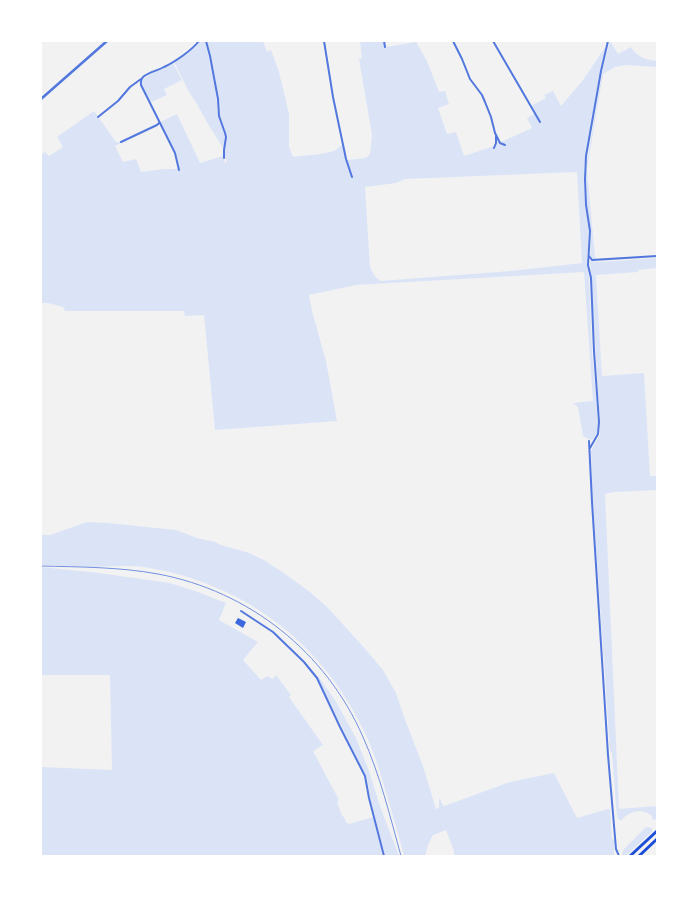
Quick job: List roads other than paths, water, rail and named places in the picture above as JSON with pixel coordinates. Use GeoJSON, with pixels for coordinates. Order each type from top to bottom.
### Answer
{"type":"FeatureCollection","features":[{"type":"Feature","properties":{"kind":"main road"},"geometry":{"type":"LineString","coordinates":[[630,856],[657,831]]}},
{"type":"Feature","properties":{"kind":"main road"},"geometry":{"type":"LineString","coordinates":[[639,856],[657,839]]}},
{"type":"Feature","properties":{"kind":"street"},"geometry":{"type":"LineString","coordinates":[[41,99],[106,41]]}},
{"type":"Feature","properties":{"kind":"street"},"geometry":{"type":"LineString","coordinates":[[98,117],[118,102],[130,87],[155,70],[173,62],[195,47],[199,41]]}},
{"type":"Feature","properties":{"kind":"street"},"geometry":{"type":"LineString","coordinates":[[206,41],[218,99],[219,116],[226,137],[224,158]]}},
{"type":"Feature","properties":{"kind":"street"},"geometry":{"type":"LineString","coordinates":[[324,41],[333,97],[346,160],[352,177]]}},
{"type":"Feature","properties":{"kind":"street"},"geometry":{"type":"LineString","coordinates":[[384,41],[385,47]]}},
{"type":"Feature","properties":{"kind":"street"},"geometry":{"type":"LineString","coordinates":[[453,41],[470,79],[482,95],[491,117],[496,143],[494,148]]}},
{"type":"Feature","properties":{"kind":"street"},"geometry":{"type":"LineString","coordinates":[[493,41],[540,122]]}},
{"type":"Feature","properties":{"kind":"street"},"geometry":{"type":"LineString","coordinates":[[589,450],[598,434],[599,422],[588,260],[590,231],[586,205],[585,168],[608,41]]}},
{"type":"Feature","properties":{"kind":"street"},"geometry":{"type":"LineString","coordinates":[[141,79],[141,84],[176,153],[179,170]]}},
{"type":"Feature","properties":{"kind":"street"},"geometry":{"type":"LineString","coordinates":[[121,142],[160,122]]}},
{"type":"Feature","properties":{"kind":"street"},"geometry":{"type":"LineString","coordinates":[[495,133],[500,143],[505,145]]}},
{"type":"Feature","properties":{"kind":"street"},"geometry":{"type":"LineString","coordinates":[[589,255],[592,260]]}},
{"type":"Feature","properties":{"kind":"street"},"geometry":{"type":"LineString","coordinates":[[588,260],[657,256]]}},
{"type":"Feature","properties":{"kind":"street"},"geometry":{"type":"LineString","coordinates":[[589,441],[608,755],[616,849],[619,856]]}},
{"type":"Feature","properties":{"kind":"street"},"geometry":{"type":"LineString","coordinates":[[240,611],[273,632],[304,662],[317,678],[366,776],[369,798],[384,856]]}},
{"type":"Feature","properties":{"kind":"railway"},"geometry":{"type":"LineString","coordinates":[[41,566],[129,570],[158,574],[191,582],[223,595],[253,611],[281,630],[306,653],[328,678],[347,706],[375,766],[401,856]]}}]}
